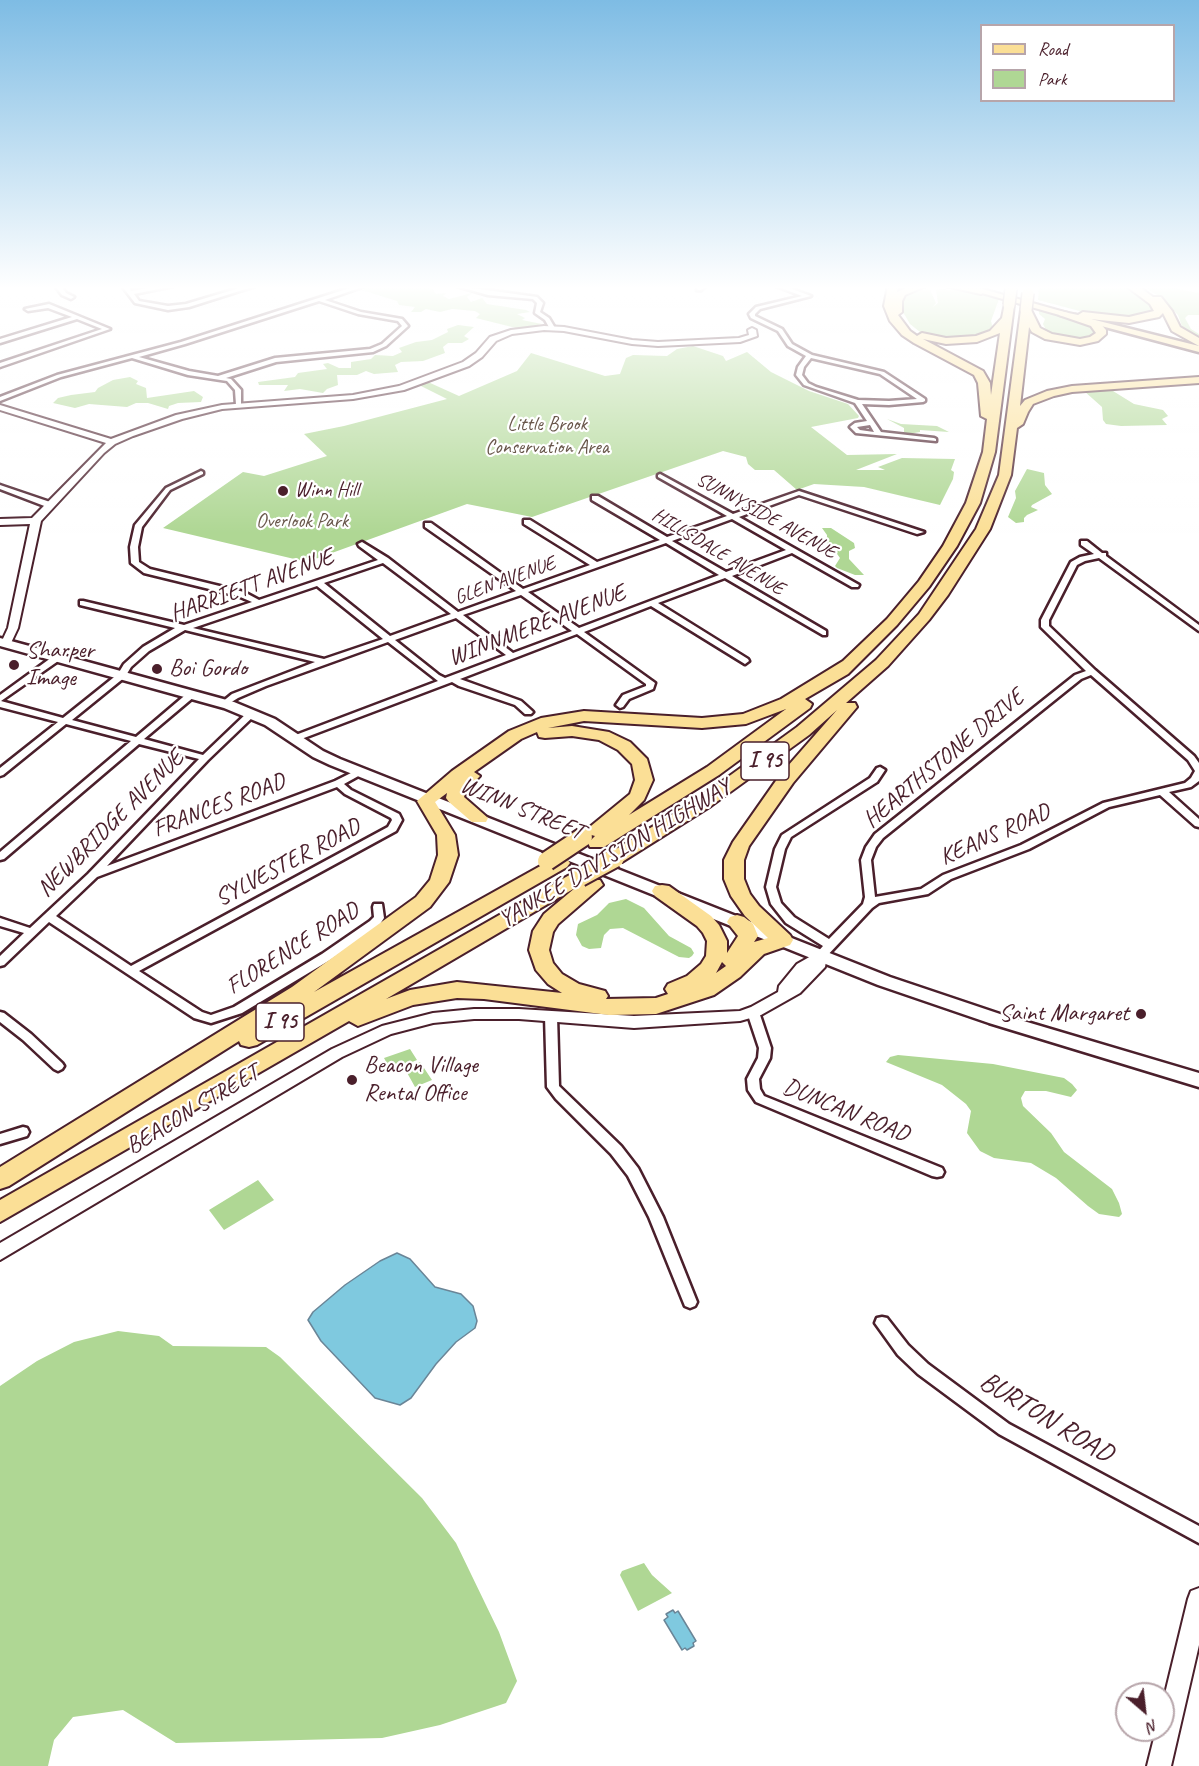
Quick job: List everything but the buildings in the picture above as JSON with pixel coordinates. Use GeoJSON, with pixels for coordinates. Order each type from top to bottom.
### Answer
{"type":"FeatureCollection","features":[{"type":"Feature","properties":{"kind":"highway"},"geometry":{"type":"LineString","coordinates":[[972,368],[982,378],[987,422],[992,439]]}},
{"type":"Feature","properties":{"kind":"highway","name":"YANKEE DIVISION HIGHWAY"},"geometry":{"type":"LineString","coordinates":[[0,1179],[462,919],[590,840],[686,789],[745,749],[803,705],[851,663],[910,601],[950,546],[980,486],[992,439],[1001,368]]}},
{"type":"Feature","properties":{"kind":"highway","name":"YANKEE DIVISION HIGHWAY"},"geometry":{"type":"LineString","coordinates":[[0,1212],[205,1094],[587,881],[796,738],[849,694],[900,643],[942,595],[979,538],[1005,475],[1020,368]]}},
{"type":"Feature","properties":{"kind":"highway"},"geometry":{"type":"LineString","coordinates":[[1012,437],[1026,405],[1044,395],[1072,389],[1199,380]]}},
{"type":"Feature","properties":{"kind":"highway"},"geometry":{"type":"LineString","coordinates":[[205,1094],[364,1015],[426,994],[473,990],[595,1006],[631,1008],[664,1004],[706,990],[727,977],[757,949],[783,940],[752,911],[741,896],[734,875],[735,855],[792,771],[870,684],[900,643]]}},
{"type":"Feature","properties":{"kind":"highway"},"geometry":{"type":"LineString","coordinates":[[0,1179],[300,992],[423,902],[439,882],[448,855],[446,835],[439,820],[427,806],[428,798],[498,746],[536,725],[590,716],[694,723],[742,720],[788,703],[851,663]]}},
{"type":"Feature","properties":{"kind":"highway"},"geometry":{"type":"LineString","coordinates":[[479,818],[462,806],[456,798],[457,789],[469,777],[510,747],[532,737],[561,732],[593,734],[614,740],[632,752],[642,766],[644,780],[638,796],[590,840]]}},
{"type":"Feature","properties":{"kind":"highway"},"geometry":{"type":"LineString","coordinates":[[587,881],[543,931],[539,950],[546,969],[558,981],[578,992],[608,998],[643,997],[675,990],[699,977],[714,960],[717,941],[712,930],[694,913],[662,891]]}},
{"type":"Feature","properties":{"kind":"highway"},"geometry":{"type":"LineString","coordinates":[[706,990],[724,971],[748,938],[746,929],[737,922]]}},
{"type":"Feature","properties":{"kind":"main road","name":"WINN STREET"},"geometry":{"type":"LineString","coordinates":[[3,642],[225,703],[270,722],[325,758],[783,940],[825,950],[981,1014],[1199,1080]]}},
{"type":"Feature","properties":{"kind":"street"},"geometry":{"type":"LineString","coordinates":[[0,399],[59,375],[86,368]]}},
{"type":"Feature","properties":{"kind":"street"},"geometry":{"type":"LineString","coordinates":[[172,368],[229,380],[236,386],[239,405]]}},
{"type":"Feature","properties":{"kind":"street"},"geometry":{"type":"LineString","coordinates":[[219,378],[249,368]]}},
{"type":"Feature","properties":{"kind":"street"},"geometry":{"type":"LineString","coordinates":[[3,642],[13,628],[36,521],[112,442],[179,417],[239,405],[359,396],[390,391],[454,368]]}},
{"type":"Feature","properties":{"kind":"street"},"geometry":{"type":"LineString","coordinates":[[801,368],[799,371],[802,380],[814,388],[857,402],[900,402],[923,399],[882,373],[863,368]]}},
{"type":"Feature","properties":{"kind":"street"},"geometry":{"type":"LineString","coordinates":[[857,402],[879,434]]}},
{"type":"Feature","properties":{"kind":"street"},"geometry":{"type":"LineString","coordinates":[[0,407],[112,442]]}},
{"type":"Feature","properties":{"kind":"street"},"geometry":{"type":"LineString","coordinates":[[872,423],[857,424],[853,427],[858,432],[934,440]]}},
{"type":"Feature","properties":{"kind":"street"},"geometry":{"type":"LineString","coordinates":[[201,473],[168,489],[138,527],[134,547],[135,563],[147,571],[241,594],[256,602]]}},
{"type":"Feature","properties":{"kind":"street","name":"SUNNYSIDE AVENUE"},"geometry":{"type":"LineString","coordinates":[[660,476],[855,585]]}},
{"type":"Feature","properties":{"kind":"street"},"geometry":{"type":"LineString","coordinates":[[0,487],[50,505]]}},
{"type":"Feature","properties":{"kind":"street","name":"GLEN AVENUE"},"geometry":{"type":"LineString","coordinates":[[225,703],[241,693],[324,662],[459,616],[799,493],[920,532]]}},
{"type":"Feature","properties":{"kind":"street","name":"HILLSDALE AVENUE"},"geometry":{"type":"LineString","coordinates":[[596,498],[823,633]]}},
{"type":"Feature","properties":{"kind":"street"},"geometry":{"type":"LineString","coordinates":[[0,522],[36,521]]}},
{"type":"Feature","properties":{"kind":"street"},"geometry":{"type":"LineString","coordinates":[[527,522],[596,566]]}},
{"type":"Feature","properties":{"kind":"street"},"geometry":{"type":"LineString","coordinates":[[428,525],[652,685],[627,696],[620,705]]}},
{"type":"Feature","properties":{"kind":"street"},"geometry":{"type":"LineString","coordinates":[[1084,543],[1199,629]]}},
{"type":"Feature","properties":{"kind":"street"},"geometry":{"type":"LineString","coordinates":[[363,544],[512,656]]}},
{"type":"Feature","properties":{"kind":"street","name":"WINNMERE AVENUE"},"geometry":{"type":"LineString","coordinates":[[296,738],[792,550]]}},
{"type":"Feature","properties":{"kind":"street","name":"KEANS ROAD"},"geometry":{"type":"LineString","coordinates":[[825,950],[868,905],[879,899],[921,893],[947,877],[1043,839],[1106,805],[1192,783],[1199,771],[1191,758],[1048,632],[1045,623],[1074,564],[1083,559],[1103,555]]}},
{"type":"Feature","properties":{"kind":"street","name":"HARRIETT AVENUE"},"geometry":{"type":"LineString","coordinates":[[0,773],[122,675],[127,666],[146,649],[183,628],[385,560]]}},
{"type":"Feature","properties":{"kind":"street"},"geometry":{"type":"LineString","coordinates":[[317,582],[436,677],[518,703],[528,712]]}},
{"type":"Feature","properties":{"kind":"street"},"geometry":{"type":"LineString","coordinates":[[83,603],[324,662]]}},
{"type":"Feature","properties":{"kind":"street"},"geometry":{"type":"LineString","coordinates":[[652,603],[745,661]]}},
{"type":"Feature","properties":{"kind":"street"},"geometry":{"type":"LineString","coordinates":[[0,699],[58,657]]}},
{"type":"Feature","properties":{"kind":"street","name":"HEARTHSTONE DRIVE"},"geometry":{"type":"LineString","coordinates":[[868,905],[870,897],[866,860],[879,836],[1078,677],[1092,672]]}},
{"type":"Feature","properties":{"kind":"street"},"geometry":{"type":"LineString","coordinates":[[0,857],[135,740],[192,694]]}},
{"type":"Feature","properties":{"kind":"street"},"geometry":{"type":"LineString","coordinates":[[0,704],[205,759]]}},
{"type":"Feature","properties":{"kind":"street","name":"NEWBRIDGE AVENUE"},"geometry":{"type":"LineString","coordinates":[[0,962],[92,876],[251,714]]}},
{"type":"Feature","properties":{"kind":"street"},"geometry":{"type":"LineString","coordinates":[[825,950],[790,920],[776,904],[771,887],[780,849],[787,835],[874,780],[880,770]]}},
{"type":"Feature","properties":{"kind":"street","name":"FRANCES ROAD"},"geometry":{"type":"LineString","coordinates":[[92,876],[338,783],[359,772]]}},
{"type":"Feature","properties":{"kind":"street","name":"SYLVESTER ROAD"},"geometry":{"type":"LineString","coordinates":[[132,970],[393,829],[397,820],[395,816],[348,792],[338,783]]}},
{"type":"Feature","properties":{"kind":"street"},"geometry":{"type":"LineString","coordinates":[[1162,791],[1199,824]]}},
{"type":"Feature","properties":{"kind":"street","name":"FLORENCE ROAD"},"geometry":{"type":"LineString","coordinates":[[132,970],[198,1015],[211,1019],[238,1010],[259,998],[370,927],[378,918],[378,907]]}},
{"type":"Feature","properties":{"kind":"street"},"geometry":{"type":"LineString","coordinates":[[50,916],[132,970]]}},
{"type":"Feature","properties":{"kind":"street"},"geometry":{"type":"LineString","coordinates":[[0,922],[32,932]]}},
{"type":"Feature","properties":{"kind":"street","name":"BEACON STREET"},"geometry":{"type":"LineString","coordinates":[[0,1252],[364,1039],[398,1026],[456,1015],[519,1014],[653,1022],[709,1019],[753,1012],[773,1002],[807,979],[818,967],[825,950]]}},
{"type":"Feature","properties":{"kind":"street","name":"DUNCAN ROAD"},"geometry":{"type":"LineString","coordinates":[[753,1012],[765,1048],[764,1058],[753,1079],[754,1090],[760,1099],[937,1172]]}},
{"type":"Feature","properties":{"kind":"street"},"geometry":{"type":"LineString","coordinates":[[0,1016],[27,1036],[58,1066]]}},
{"type":"Feature","properties":{"kind":"street"},"geometry":{"type":"LineString","coordinates":[[551,1016],[552,1084],[560,1096],[616,1150],[633,1172],[656,1217],[690,1302]]}},
{"type":"Feature","properties":{"kind":"street"},"geometry":{"type":"LineString","coordinates":[[0,1139],[23,1132]]}},
{"type":"Feature","properties":{"kind":"street","name":"BURTON ROAD"},"geometry":{"type":"LineString","coordinates":[[882,1323],[903,1350],[923,1369],[1004,1429],[1199,1535]]}},
{"type":"Feature","properties":{"kind":"street"},"geometry":{"type":"LineString","coordinates":[[1159,1766],[1199,1599]]}},
{"type":"Feature","properties":{"kind":"green space"},"geometry":{"type":"Polygon","coordinates":[[[396,368],[398,372],[374,374],[366,371],[357,375],[337,375],[338,385],[323,393],[300,389],[284,391],[288,385],[259,385],[258,382],[295,377],[298,373],[327,369],[396,368]]]}},
{"type":"Feature","properties":{"kind":"green space","name":"Little Brook Conservation Area"},"geometry":{"type":"Polygon","coordinates":[[[519,368],[581,368],[605,376],[620,374],[622,368],[767,368],[809,391],[848,404],[859,416],[858,418],[811,427],[847,455],[897,454],[856,470],[885,470],[878,467],[902,458],[955,459],[951,470],[954,472],[953,479],[940,505],[864,487],[814,484],[797,490],[774,470],[755,470],[748,464],[746,457],[723,451],[532,517],[467,504],[307,562],[163,528],[243,472],[264,476],[327,456],[304,434],[447,399],[419,385],[428,382],[459,396],[519,368]]]}},
{"type":"Feature","properties":{"kind":"green space"},"geometry":{"type":"Polygon","coordinates":[[[130,377],[138,381],[136,384],[146,388],[147,398],[194,391],[203,397],[201,402],[178,403],[169,406],[168,409],[148,403],[136,403],[127,407],[89,404],[75,408],[53,403],[58,398],[95,392],[113,380],[130,377]]]}},
{"type":"Feature","properties":{"kind":"green space"},"geometry":{"type":"Polygon","coordinates":[[[1084,391],[1113,391],[1134,404],[1163,410],[1168,416],[1162,419],[1167,425],[1106,424],[1103,420],[1102,407],[1084,391]]]}},
{"type":"Feature","properties":{"kind":"green space"},"geometry":{"type":"Polygon","coordinates":[[[887,419],[901,424],[937,426],[949,432],[920,430],[920,432],[908,434],[904,432],[904,428],[887,419]]]}},
{"type":"Feature","properties":{"kind":"green space"},"geometry":{"type":"Polygon","coordinates":[[[1027,469],[1044,473],[1045,485],[1052,494],[1032,505],[1031,507],[1038,510],[1027,515],[1024,522],[1016,523],[1008,517],[1016,498],[1015,491],[1027,469]]]}},
{"type":"Feature","properties":{"kind":"green space"},"geometry":{"type":"Polygon","coordinates":[[[822,528],[831,528],[854,543],[855,548],[849,551],[849,559],[864,575],[855,575],[835,566],[840,558],[835,551],[827,547],[827,535],[822,528]]]}},
{"type":"Feature","properties":{"kind":"green space"},"geometry":{"type":"Polygon","coordinates":[[[626,899],[644,908],[669,936],[691,948],[694,953],[692,956],[679,957],[623,928],[610,929],[604,935],[601,948],[589,949],[582,946],[576,935],[578,924],[597,915],[609,903],[626,899]]]}},
{"type":"Feature","properties":{"kind":"green space"},"geometry":{"type":"Polygon","coordinates":[[[410,1049],[417,1060],[391,1071],[384,1058],[410,1049]]]}},
{"type":"Feature","properties":{"kind":"green space"},"geometry":{"type":"Polygon","coordinates":[[[898,1055],[993,1064],[1064,1078],[1077,1090],[1071,1097],[1046,1091],[1025,1091],[1021,1098],[1023,1106],[1051,1133],[1064,1152],[1112,1189],[1122,1214],[1119,1217],[1099,1214],[1056,1178],[1031,1163],[994,1158],[980,1151],[967,1133],[971,1111],[966,1104],[942,1085],[886,1062],[890,1057],[898,1055]]]}},
{"type":"Feature","properties":{"kind":"green space"},"geometry":{"type":"Polygon","coordinates":[[[420,1062],[432,1080],[415,1087],[405,1069],[420,1062]]]}},
{"type":"Feature","properties":{"kind":"green space"},"geometry":{"type":"Polygon","coordinates":[[[258,1180],[274,1200],[224,1230],[209,1210],[258,1180]]]}},
{"type":"Feature","properties":{"kind":"green space"},"geometry":{"type":"Polygon","coordinates":[[[118,1331],[159,1336],[173,1346],[266,1347],[280,1357],[422,1498],[456,1543],[499,1632],[517,1681],[506,1703],[440,1725],[382,1738],[176,1743],[123,1710],[73,1717],[54,1740],[48,1766],[0,1766],[0,1386],[37,1361],[74,1342],[118,1331]]]}},
{"type":"Feature","properties":{"kind":"green space"},"geometry":{"type":"Polygon","coordinates":[[[644,1563],[652,1575],[672,1593],[638,1611],[620,1575],[622,1571],[644,1563]]]}},
{"type":"Feature","properties":{"kind":"water"},"geometry":{"type":"Polygon","coordinates":[[[397,1253],[410,1259],[435,1287],[461,1294],[473,1306],[477,1321],[475,1328],[456,1342],[436,1364],[411,1398],[400,1405],[375,1398],[321,1341],[308,1320],[313,1312],[345,1285],[380,1261],[397,1253]]]}},
{"type":"Feature","properties":{"kind":"water"},"geometry":{"type":"Polygon","coordinates":[[[673,1610],[675,1613],[678,1611],[696,1641],[693,1643],[694,1646],[687,1650],[685,1648],[682,1650],[664,1620],[668,1617],[666,1614],[673,1610]]]}},
{"type":"Feature","properties":{"kind":"place","name":"Winn Hill"},"geometry":{"type":"Point","coordinates":[283,491]}},
{"type":"Feature","properties":{"kind":"place","name":"Sharper Image"},"geometry":{"type":"Point","coordinates":[14,665]}},
{"type":"Feature","properties":{"kind":"place","name":"Boi Gordo"},"geometry":{"type":"Point","coordinates":[157,669]}},
{"type":"Feature","properties":{"kind":"place","name":"Saint Margaret"},"geometry":{"type":"Point","coordinates":[1141,1014]}},
{"type":"Feature","properties":{"kind":"place","name":"Beacon Village Rental Office"},"geometry":{"type":"Point","coordinates":[352,1080]}},
{"type":"Feature","properties":{"kind":"park label","name":"Overlook Park"},"geometry":{"type":"Point","coordinates":[302,522]}}]}
